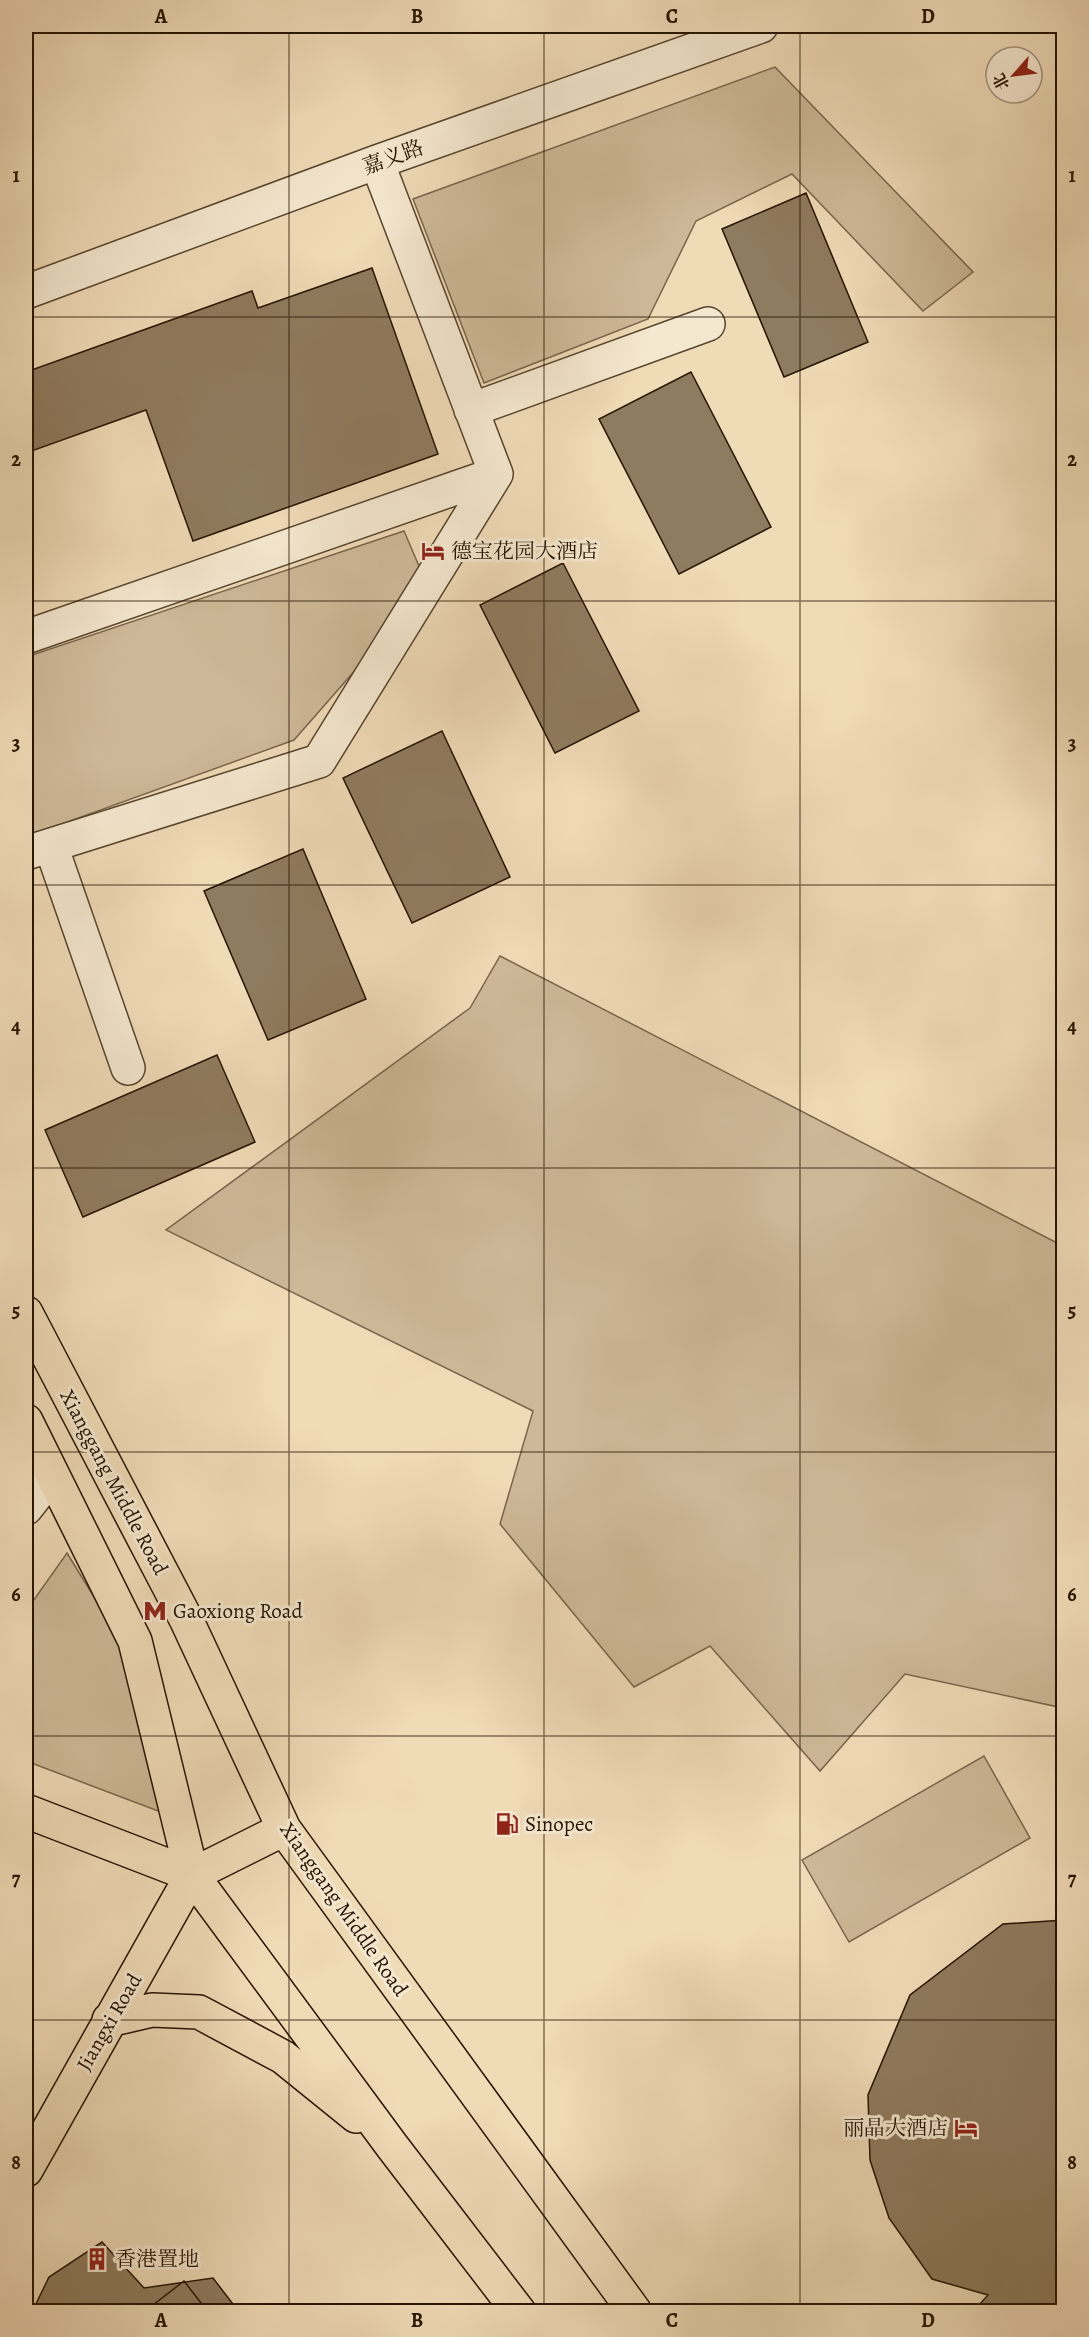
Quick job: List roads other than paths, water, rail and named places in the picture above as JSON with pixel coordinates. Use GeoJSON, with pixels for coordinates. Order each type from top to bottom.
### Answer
{"type":"FeatureCollection","features":[{"type":"Feature","properties":{"kind":"main road","name":"Xianggang Middle Road"},"geometry":{"type":"LineString","coordinates":[[26,1313],[186,1620],[284,1829],[635,2312]]}},
{"type":"Feature","properties":{"kind":"main road"},"geometry":{"type":"LineString","coordinates":[[26,1421],[135,1641],[192,1875],[392,2146],[519,2312]]}},
{"type":"Feature","properties":{"kind":"main road"},"geometry":{"type":"LineString","coordinates":[[26,1811],[192,1875],[284,1829]]}},
{"type":"Feature","properties":{"kind":"main road","name":"Jiangxi Road"},"geometry":{"type":"LineString","coordinates":[[26,2170],[192,1875]]}},
{"type":"Feature","properties":{"kind":"main road"},"geometry":{"type":"LineString","coordinates":[[109,2020],[153,2010],[199,2012],[283,2057],[392,2146]]}},
{"type":"Feature","properties":{"kind":"street","name":"嘉义路"},"geometry":{"type":"LineString","coordinates":[[26,292],[377,162],[761,26]]}},
{"type":"Feature","properties":{"kind":"street"},"geometry":{"type":"LineString","coordinates":[[377,162],[496,474]]}},
{"type":"Feature","properties":{"kind":"street"},"geometry":{"type":"LineString","coordinates":[[471,410],[708,324]]}},
{"type":"Feature","properties":{"kind":"street"},"geometry":{"type":"LineString","coordinates":[[26,637],[496,474]]}},
{"type":"Feature","properties":{"kind":"street"},"geometry":{"type":"LineString","coordinates":[[128,1068],[38,850],[319,761],[496,474]]}},
{"type":"Feature","properties":{"kind":"street"},"geometry":{"type":"LineString","coordinates":[[26,1508],[52,1474]]}},
{"type":"Feature","properties":{"kind":"place","name":"德宝花园大酒店"},"geometry":{"type":"Point","coordinates":[433,551]}},
{"type":"Feature","properties":{"kind":"place","name":"Gaoxiong Road"},"geometry":{"type":"Point","coordinates":[155,1611]}},
{"type":"Feature","properties":{"kind":"place","name":"Sinopec"},"geometry":{"type":"Point","coordinates":[507,1824]}},
{"type":"Feature","properties":{"kind":"place","name":"丽晶大酒店"},"geometry":{"type":"Point","coordinates":[966,2128]}},
{"type":"Feature","properties":{"kind":"place","name":"香港置地"},"geometry":{"type":"Point","coordinates":[97,2259]}}]}
